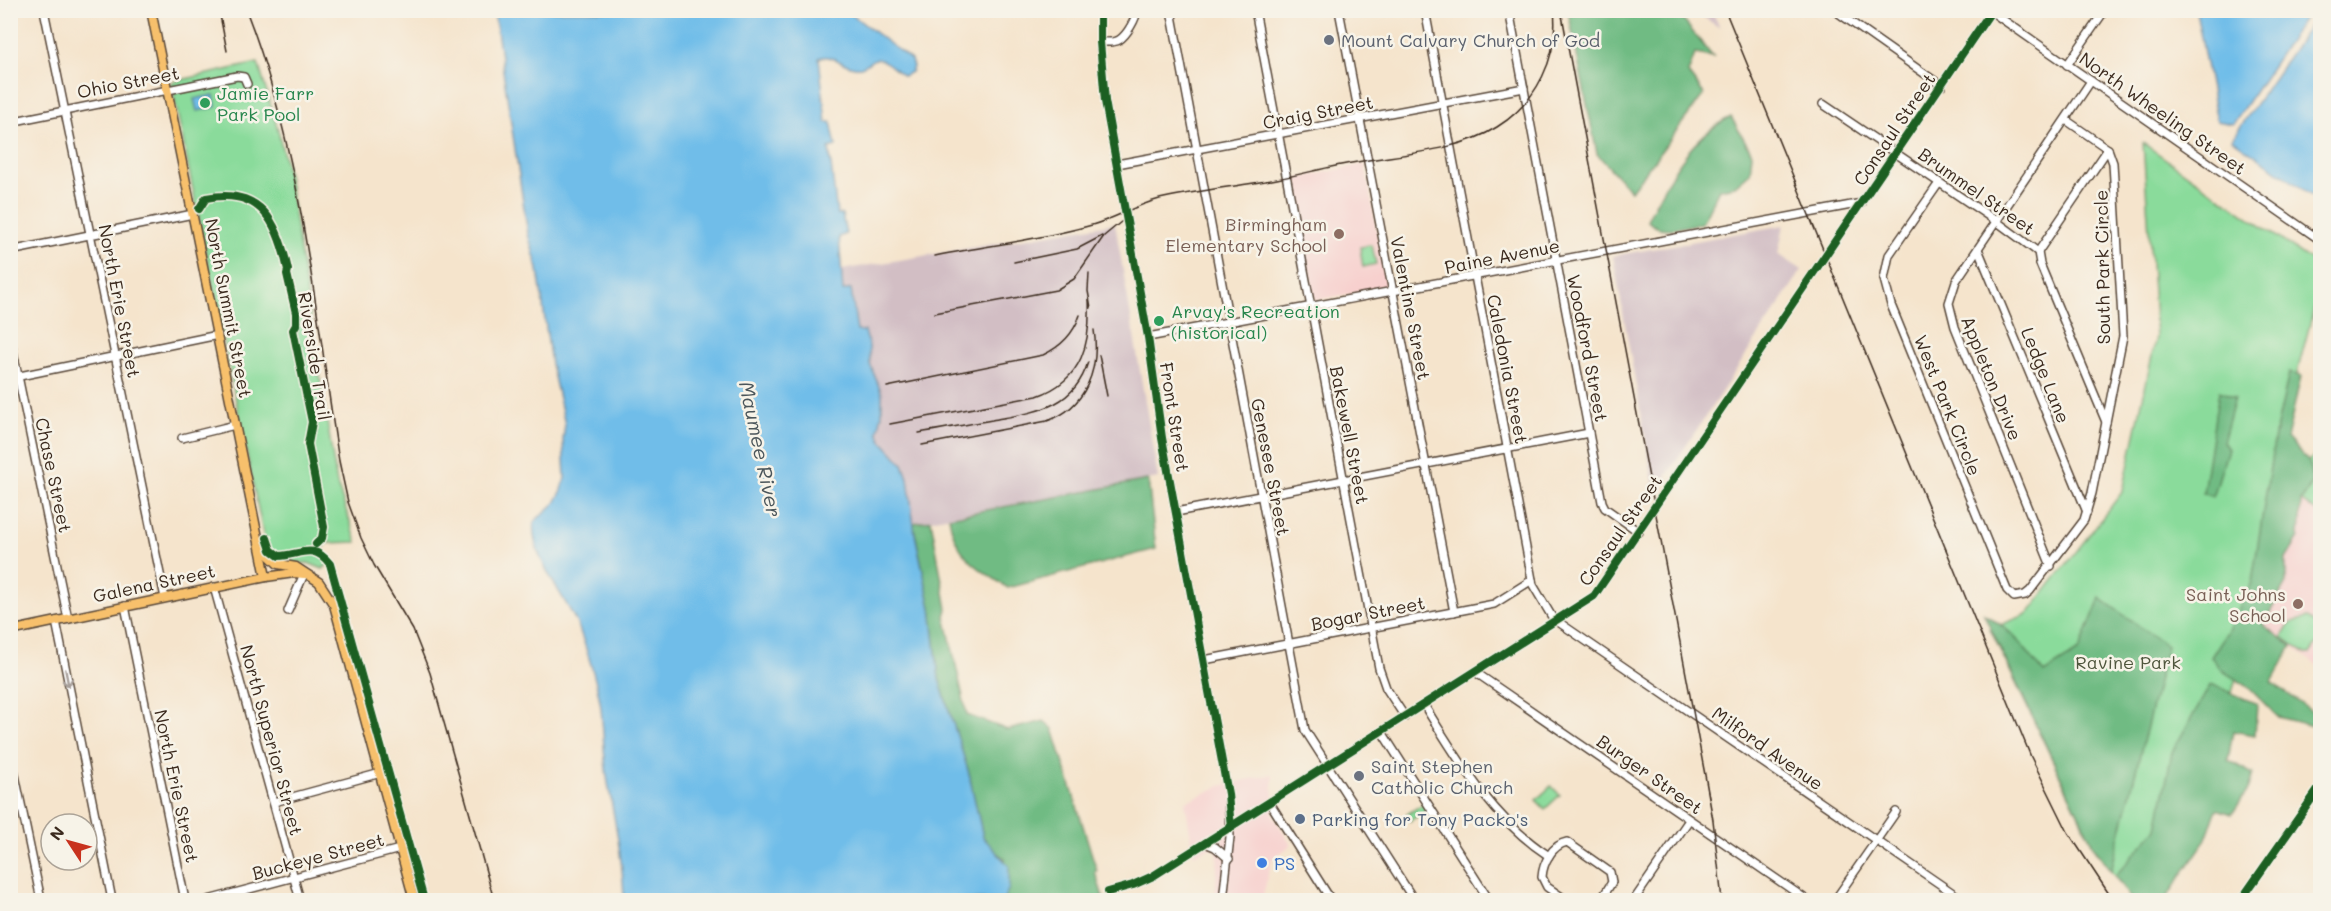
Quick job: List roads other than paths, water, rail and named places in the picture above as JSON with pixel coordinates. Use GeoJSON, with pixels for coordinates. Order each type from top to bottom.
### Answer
{"type":"FeatureCollection","features":[{"type":"Feature","properties":{"kind":"main road","name":"North Summit Street"},"geometry":{"type":"LineString","coordinates":[[152,10],[266,577]]}},
{"type":"Feature","properties":{"kind":"main road"},"geometry":{"type":"LineString","coordinates":[[258,544],[267,556],[278,564],[296,567],[323,585],[334,605],[414,900]]}},
{"type":"Feature","properties":{"kind":"main road","name":"Galena Street"},"geometry":{"type":"LineString","coordinates":[[10,631],[214,587],[266,577],[304,574]]}},
{"type":"Feature","properties":{"kind":"street","name":"North Erie Street"},"geometry":{"type":"LineString","coordinates":[[44,10],[165,598]]}},
{"type":"Feature","properties":{"kind":"street","name":"Front Street"},"geometry":{"type":"LineString","coordinates":[[1100,10],[1100,42],[1106,101],[1176,512],[1228,794],[1231,828],[1223,900]]}},
{"type":"Feature","properties":{"kind":"street"},"geometry":{"type":"LineString","coordinates":[[1100,42],[1118,41],[1122,38],[1135,19],[1137,10]]}},
{"type":"Feature","properties":{"kind":"street","name":"Genesee Street"},"geometry":{"type":"LineString","coordinates":[[1171,10],[1305,730],[1414,900]]}},
{"type":"Feature","properties":{"kind":"street","name":"Bakewell Street"},"geometry":{"type":"LineString","coordinates":[[1255,10],[1382,679],[1404,717]]}},
{"type":"Feature","properties":{"kind":"street","name":"Valentine Street"},"geometry":{"type":"LineString","coordinates":[[1339,10],[1454,612]]}},
{"type":"Feature","properties":{"kind":"street","name":"Caledonia Street"},"geometry":{"type":"LineString","coordinates":[[1425,10],[1533,585],[1556,621]]}},
{"type":"Feature","properties":{"kind":"street","name":"Woodford Street"},"geometry":{"type":"LineString","coordinates":[[1509,10],[1605,508],[1639,532]]}},
{"type":"Feature","properties":{"kind":"street"},"geometry":{"type":"LineString","coordinates":[[1834,10],[1942,86]]}},
{"type":"Feature","properties":{"kind":"street"},"geometry":{"type":"LineString","coordinates":[[2067,65],[2105,10]]}},
{"type":"Feature","properties":{"kind":"street","name":"Consaul Street"},"geometry":{"type":"LineString","coordinates":[[1108,892],[1153,876],[1594,596],[1991,11]]}},
{"type":"Feature","properties":{"kind":"street","name":"North Wheeling Street"},"geometry":{"type":"LineString","coordinates":[[1991,11],[2320,240]]}},
{"type":"Feature","properties":{"kind":"street","name":"Ohio Street"},"geometry":{"type":"LineString","coordinates":[[10,122],[237,76],[243,77],[247,84]]}},
{"type":"Feature","properties":{"kind":"street","name":"Appleton Drive"},"geometry":{"type":"LineString","coordinates":[[2051,566],[1949,309],[1950,297],[1956,281],[2091,81]]}},
{"type":"Feature","properties":{"kind":"street","name":"Craig Street"},"geometry":{"type":"LineString","coordinates":[[1117,164],[1524,88]]}},
{"type":"Feature","properties":{"kind":"street","name":"Brummel Street"},"geometry":{"type":"LineString","coordinates":[[1823,104],[1996,221],[2037,252],[2106,422]]}},
{"type":"Feature","properties":{"kind":"street"},"geometry":{"type":"LineString","coordinates":[[2037,252],[2108,149],[2066,120]]}},
{"type":"Feature","properties":{"kind":"street","name":"South Park Circle"},"geometry":{"type":"LineString","coordinates":[[2051,566],[2081,526],[2087,512],[2123,336],[2115,178],[2108,149]]}},
{"type":"Feature","properties":{"kind":"street","name":"West Park Circle"},"geometry":{"type":"LineString","coordinates":[[1939,183],[1889,255],[1884,279],[1891,305],[2007,590],[2014,597],[2025,596],[2051,566]]}},
{"type":"Feature","properties":{"kind":"street","name":"Paine Avenue"},"geometry":{"type":"LineString","coordinates":[[1148,337],[1862,203]]}},
{"type":"Feature","properties":{"kind":"street"},"geometry":{"type":"LineString","coordinates":[[10,251],[193,214]]}},
{"type":"Feature","properties":{"kind":"street","name":"Ledge Lane"},"geometry":{"type":"LineString","coordinates":[[1978,249],[2087,512]]}},
{"type":"Feature","properties":{"kind":"street"},"geometry":{"type":"LineString","coordinates":[[15,377],[218,336]]}},
{"type":"Feature","properties":{"kind":"street","name":"Chase Street"},"geometry":{"type":"LineString","coordinates":[[10,337],[15,377],[68,619]]}},
{"type":"Feature","properties":{"kind":"street"},"geometry":{"type":"LineString","coordinates":[[182,438],[235,425]]}},
{"type":"Feature","properties":{"kind":"street"},"geometry":{"type":"LineString","coordinates":[[1176,512],[1589,433]]}},
{"type":"Feature","properties":{"kind":"street"},"geometry":{"type":"LineString","coordinates":[[288,611],[304,574]]}},
{"type":"Feature","properties":{"kind":"street","name":"Bogar Street"},"geometry":{"type":"LineString","coordinates":[[1204,660],[1494,603],[1532,579]]}},
{"type":"Feature","properties":{"kind":"street","name":"North Superior Street"},"geometry":{"type":"LineString","coordinates":[[214,587],[300,900]]}},
{"type":"Feature","properties":{"kind":"street","name":"North Erie Street"},"geometry":{"type":"LineString","coordinates":[[125,606],[185,900]]}},
{"type":"Feature","properties":{"kind":"street"},"geometry":{"type":"LineString","coordinates":[[56,621],[112,900]]}},
{"type":"Feature","properties":{"kind":"street","name":"Milford Avenue"},"geometry":{"type":"LineString","coordinates":[[1556,621],[1963,900]]}},
{"type":"Feature","properties":{"kind":"street","name":"Burger Street"},"geometry":{"type":"LineString","coordinates":[[1475,672],[1807,900]]}},
{"type":"Feature","properties":{"kind":"street"},"geometry":{"type":"LineString","coordinates":[[1424,705],[1477,788],[1519,834],[1549,856]]}},
{"type":"Feature","properties":{"kind":"street"},"geometry":{"type":"LineString","coordinates":[[1382,732],[1489,900]]}},
{"type":"Feature","properties":{"kind":"street"},"geometry":{"type":"LineString","coordinates":[[10,751],[41,900]]}},
{"type":"Feature","properties":{"kind":"street"},"geometry":{"type":"LineString","coordinates":[[274,802],[381,773]]}},
{"type":"Feature","properties":{"kind":"street"},"geometry":{"type":"LineString","coordinates":[[2241,900],[2320,787]]}},
{"type":"Feature","properties":{"kind":"street"},"geometry":{"type":"LineString","coordinates":[[1270,803],[1331,900]]}},
{"type":"Feature","properties":{"kind":"street"},"geometry":{"type":"LineString","coordinates":[[1834,900],[1896,812]]}},
{"type":"Feature","properties":{"kind":"street"},"geometry":{"type":"LineString","coordinates":[[1634,900],[1689,819]]}},
{"type":"Feature","properties":{"kind":"street"},"geometry":{"type":"LineString","coordinates":[[1205,843],[1215,847],[1229,859]]}},
{"type":"Feature","properties":{"kind":"street"},"geometry":{"type":"LineString","coordinates":[[1566,900],[1547,887],[1543,882],[1542,872],[1549,856],[1559,845],[1567,843],[1611,872],[1612,882],[1600,900]]}},
{"type":"Feature","properties":{"kind":"street","name":"Buckeye Street"},"geometry":{"type":"LineString","coordinates":[[208,900],[400,849]]}},
{"type":"Feature","properties":{"kind":"water","name":"Maumee River"},"geometry":{"type":"Polygon","coordinates":[[[494,11],[847,11],[911,60],[913,67],[911,72],[904,76],[888,64],[876,59],[859,67],[833,58],[819,58],[826,122],[831,122],[836,146],[829,148],[837,214],[842,214],[846,234],[839,237],[843,291],[851,289],[857,331],[865,331],[870,364],[882,394],[882,414],[878,432],[882,441],[903,464],[908,478],[915,534],[931,608],[939,679],[968,770],[983,837],[1009,866],[1009,888],[1003,900],[624,900],[596,683],[578,626],[542,562],[534,535],[534,522],[555,503],[562,490],[565,478],[563,440],[565,424],[551,364],[538,269],[528,234],[494,11]]]}},
{"type":"Feature","properties":{"kind":"water"},"geometry":{"type":"Polygon","coordinates":[[[2196,11],[2309,11],[2233,124],[2217,121],[2196,11]]]}},
{"type":"Feature","properties":{"kind":"water"},"geometry":{"type":"Polygon","coordinates":[[[2320,11],[2320,201],[2232,139],[2320,11]]]}},
{"type":"Feature","properties":{"kind":"water","name":"Jamie Farr Park Pool"},"geometry":{"type":"Polygon","coordinates":[[[214,95],[216,107],[197,111],[194,99],[214,95]]]}},
{"type":"Feature","properties":{"kind":"railway"},"geometry":{"type":"LineString","coordinates":[[219,10],[227,51]]}},
{"type":"Feature","properties":{"kind":"railway"},"geometry":{"type":"LineString","coordinates":[[246,10],[281,120],[294,176],[314,290],[339,461],[348,502],[361,538],[374,565],[413,630],[430,673],[494,900]]}},
{"type":"Feature","properties":{"kind":"railway"},"geometry":{"type":"LineString","coordinates":[[935,256],[1073,230],[1164,198],[1448,147],[1482,135],[1511,117],[1534,91],[1549,61],[1553,45],[1554,10]]}},
{"type":"Feature","properties":{"kind":"railway"},"geometry":{"type":"LineString","coordinates":[[1561,10],[1705,775],[1713,820],[1722,900]]}},
{"type":"Feature","properties":{"kind":"railway"},"geometry":{"type":"LineString","coordinates":[[1725,10],[2031,757],[2068,832],[2113,900]]}},
{"type":"Feature","properties":{"kind":"railway"},"geometry":{"type":"LineString","coordinates":[[935,313],[1056,290],[1074,279],[1104,236],[1127,217]]}},
{"type":"Feature","properties":{"kind":"railway"},"geometry":{"type":"LineString","coordinates":[[1014,262],[1077,249],[1102,236]]}},
{"type":"Feature","properties":{"kind":"railway"},"geometry":{"type":"LineString","coordinates":[[1089,273],[1088,291],[1091,308]]}},
{"type":"Feature","properties":{"kind":"railway"},"geometry":{"type":"LineString","coordinates":[[890,424],[1037,396],[1053,389],[1065,380],[1081,358],[1086,345],[1089,299]]}},
{"type":"Feature","properties":{"kind":"railway"},"geometry":{"type":"LineString","coordinates":[[887,387],[1043,355],[1066,339],[1080,315]]}},
{"type":"Feature","properties":{"kind":"railway"},"geometry":{"type":"LineString","coordinates":[[922,445],[1047,421],[1072,407],[1081,397],[1092,372],[1095,358],[1094,330]]}},
{"type":"Feature","properties":{"kind":"railway"},"geometry":{"type":"LineString","coordinates":[[1099,355],[1107,396]]}},
{"type":"Feature","properties":{"kind":"railway"},"geometry":{"type":"LineString","coordinates":[[919,433],[1023,414],[1050,406],[1073,390],[1082,378],[1088,362]]}},
{"type":"Feature","properties":{"kind":"place","name":"Mount Calvary Church of God"},"geometry":{"type":"Point","coordinates":[1329,40]}},
{"type":"Feature","properties":{"kind":"place","name":"Jamie Farr Park Pool"},"geometry":{"type":"Point","coordinates":[205,103]}},
{"type":"Feature","properties":{"kind":"place","name":"Birmingham Elementary School"},"geometry":{"type":"Point","coordinates":[1339,234]}},
{"type":"Feature","properties":{"kind":"place","name":"Arvay's Recreation (historical)"},"geometry":{"type":"Point","coordinates":[1159,321]}},
{"type":"Feature","properties":{"kind":"place","name":"Saint Johns School"},"geometry":{"type":"Point","coordinates":[2298,604]}},
{"type":"Feature","properties":{"kind":"place","name":"Saint Stephen Catholic Church"},"geometry":{"type":"Point","coordinates":[1359,776]}},
{"type":"Feature","properties":{"kind":"place","name":"Parking for Tony Packo's"},"geometry":{"type":"Point","coordinates":[1300,819]}},
{"type":"Feature","properties":{"kind":"place","name":"PS"},"geometry":{"type":"Point","coordinates":[1262,863]}},
{"type":"Feature","properties":{"kind":"park label","name":"Ravine Park"},"geometry":{"type":"Point","coordinates":[2128,662]}}]}
